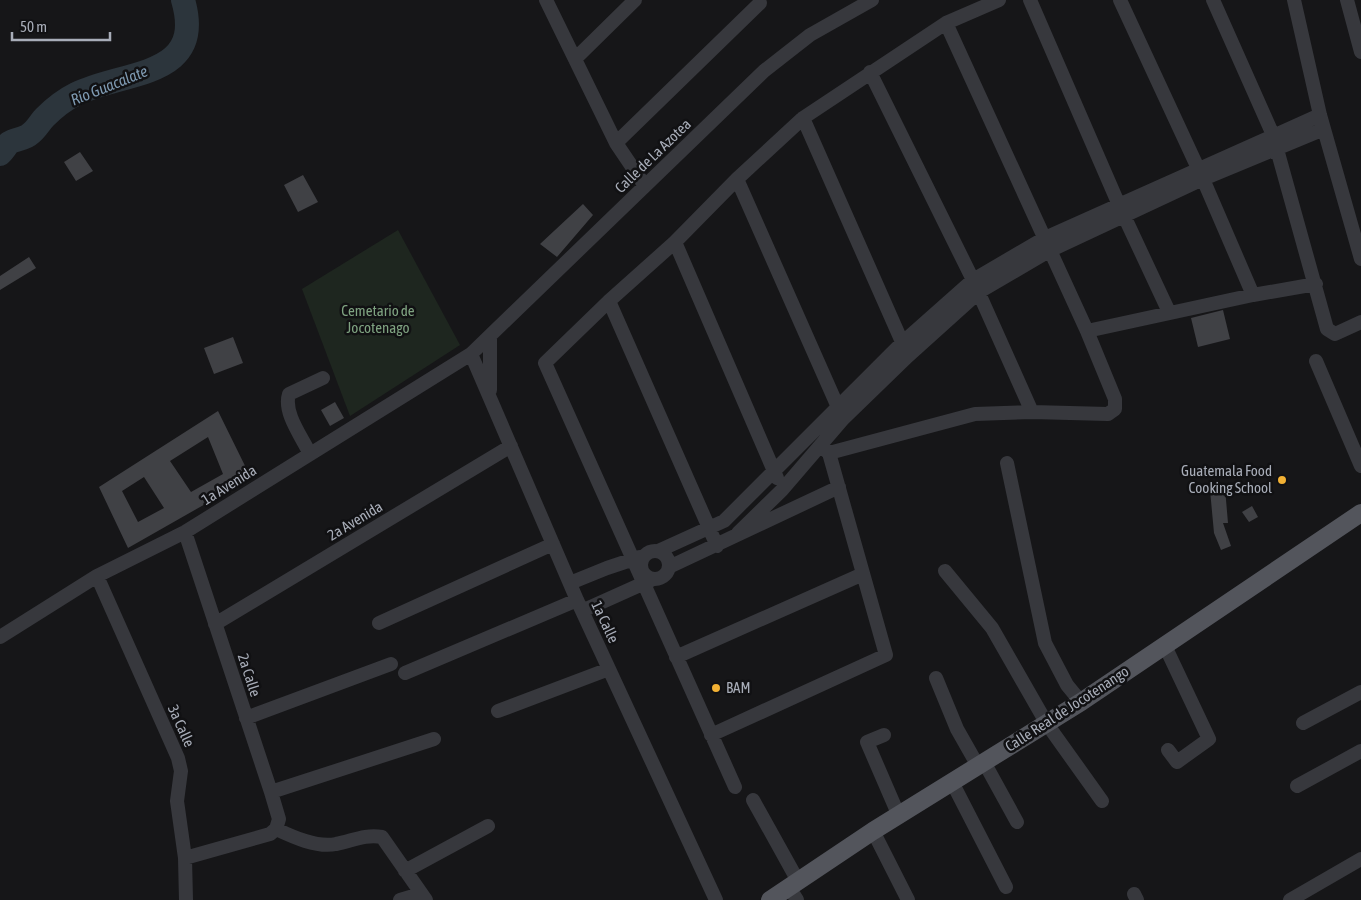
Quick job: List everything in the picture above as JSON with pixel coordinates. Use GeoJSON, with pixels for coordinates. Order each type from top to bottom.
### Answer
{"type":"FeatureCollection","features":[{"type":"Feature","properties":{"kind":"main road","name":"Calle Real de Jocotenango"},"geometry":{"type":"LineString","coordinates":[[770,900],[795,890],[873,831],[1081,702],[1361,513]]}},
{"type":"Feature","properties":{"kind":"street"},"geometry":{"type":"LineString","coordinates":[[546,0],[616,143],[646,186]]}},
{"type":"Feature","properties":{"kind":"street"},"geometry":{"type":"LineString","coordinates":[[575,59],[634,0]]}},
{"type":"Feature","properties":{"kind":"street","name":"Calle de La Azotea"},"geometry":{"type":"LineString","coordinates":[[472,354],[764,70],[810,35],[872,0]]}},
{"type":"Feature","properties":{"kind":"street"},"geometry":{"type":"LineString","coordinates":[[735,787],[676,658],[648,581],[544,366],[545,361],[675,242],[737,179],[803,118],[946,23],[1000,0]]}},
{"type":"Feature","properties":{"kind":"street"},"geometry":{"type":"LineString","coordinates":[[1030,0],[1122,211],[1170,312]]}},
{"type":"Feature","properties":{"kind":"street"},"geometry":{"type":"LineString","coordinates":[[1120,0],[1201,174],[1253,295]]}},
{"type":"Feature","properties":{"kind":"street"},"geometry":{"type":"LineString","coordinates":[[1213,0],[1275,141],[1327,328],[1336,334],[1361,322]]}},
{"type":"Feature","properties":{"kind":"street"},"geometry":{"type":"LineString","coordinates":[[1294,0],[1322,122],[1361,259]]}},
{"type":"Feature","properties":{"kind":"street"},"geometry":{"type":"LineString","coordinates":[[1347,0],[1361,52]]}},
{"type":"Feature","properties":{"kind":"street"},"geometry":{"type":"LineString","coordinates":[[616,143],[760,3]]}},
{"type":"Feature","properties":{"kind":"street"},"geometry":{"type":"LineString","coordinates":[[825,450],[975,414],[1032,412],[1108,414],[1115,409],[1115,399],[1087,332],[946,23]]}},
{"type":"Feature","properties":{"kind":"street"},"geometry":{"type":"LineString","coordinates":[[870,72],[976,286],[1032,412]]}},
{"type":"Feature","properties":{"kind":"street"},"geometry":{"type":"LineString","coordinates":[[803,118],[905,350]]}},
{"type":"Feature","properties":{"kind":"street"},"geometry":{"type":"LineString","coordinates":[[570,583],[637,558],[650,551],[658,551],[724,521],[774,471],[840,413],[905,350],[976,286],[1046,245],[1275,141],[1322,122]]}},
{"type":"Feature","properties":{"kind":"street"},"geometry":{"type":"LineString","coordinates":[[737,179],[840,413],[825,450],[738,533]]}},
{"type":"Feature","properties":{"kind":"street"},"geometry":{"type":"LineString","coordinates":[[675,242],[782,490]]}},
{"type":"Feature","properties":{"kind":"street"},"geometry":{"type":"LineString","coordinates":[[1087,332],[1170,312],[1316,284]]}},
{"type":"Feature","properties":{"kind":"street"},"geometry":{"type":"LineString","coordinates":[[609,301],[717,546]]}},
{"type":"Feature","properties":{"kind":"street"},"geometry":{"type":"LineString","coordinates":[[490,336],[490,395]]}},
{"type":"Feature","properties":{"kind":"street","name":"1a Calle"},"geometry":{"type":"LineString","coordinates":[[472,354],[579,605],[716,900]]}},
{"type":"Feature","properties":{"kind":"street","name":"1a Avenida"},"geometry":{"type":"LineString","coordinates":[[0,637],[97,576],[184,532],[472,354]]}},
{"type":"Feature","properties":{"kind":"street"},"geometry":{"type":"LineString","coordinates":[[1316,361],[1361,466]]}},
{"type":"Feature","properties":{"kind":"street"},"geometry":{"type":"LineString","coordinates":[[310,454],[289,410],[287,400],[289,394],[322,378]]}},
{"type":"Feature","properties":{"kind":"street","name":"2a Avenida"},"geometry":{"type":"LineString","coordinates":[[215,624],[511,446]]}},
{"type":"Feature","properties":{"kind":"street"},"geometry":{"type":"LineString","coordinates":[[711,735],[886,655],[839,487],[825,450]]}},
{"type":"Feature","properties":{"kind":"street"},"geometry":{"type":"LineString","coordinates":[[1007,463],[1045,643],[1067,685],[1081,702]]}},
{"type":"Feature","properties":{"kind":"street"},"geometry":{"type":"LineString","coordinates":[[406,673],[579,605],[662,577],[669,567],[839,487]]}},
{"type":"Feature","properties":{"kind":"street","name":"2a Calle"},"geometry":{"type":"LineString","coordinates":[[184,532],[271,792],[279,819],[276,829]]}},
{"type":"Feature","properties":{"kind":"street"},"geometry":{"type":"LineString","coordinates":[[379,623],[553,544]]}},
{"type":"Feature","properties":{"kind":"street"},"geometry":{"type":"LineString","coordinates":[[658,551],[668,558],[669,567]]}},
{"type":"Feature","properties":{"kind":"street"},"geometry":{"type":"LineString","coordinates":[[945,571],[992,628],[1047,724],[1102,801]]}},
{"type":"Feature","properties":{"kind":"street"},"geometry":{"type":"LineString","coordinates":[[676,658],[863,574]]}},
{"type":"Feature","properties":{"kind":"street","name":"3a Calle"},"geometry":{"type":"LineString","coordinates":[[97,576],[178,758],[181,771],[177,801],[185,858],[186,900]]}},
{"type":"Feature","properties":{"kind":"street"},"geometry":{"type":"LineString","coordinates":[[1165,646],[1210,739],[1177,762],[1168,750]]}},
{"type":"Feature","properties":{"kind":"street"},"geometry":{"type":"LineString","coordinates":[[246,718],[392,664]]}},
{"type":"Feature","properties":{"kind":"street"},"geometry":{"type":"LineString","coordinates":[[498,711],[609,669]]}},
{"type":"Feature","properties":{"kind":"street"},"geometry":{"type":"LineString","coordinates":[[936,678],[957,729],[1017,822]]}},
{"type":"Feature","properties":{"kind":"street"},"geometry":{"type":"LineString","coordinates":[[1303,723],[1361,692]]}},
{"type":"Feature","properties":{"kind":"street"},"geometry":{"type":"LineString","coordinates":[[884,735],[867,742],[899,816]]}},
{"type":"Feature","properties":{"kind":"street"},"geometry":{"type":"LineString","coordinates":[[271,792],[434,739]]}},
{"type":"Feature","properties":{"kind":"street"},"geometry":{"type":"LineString","coordinates":[[1297,786],[1361,751]]}},
{"type":"Feature","properties":{"kind":"street"},"geometry":{"type":"LineString","coordinates":[[952,782],[1006,887]]}},
{"type":"Feature","properties":{"kind":"street"},"geometry":{"type":"LineString","coordinates":[[753,800],[795,890]]}},
{"type":"Feature","properties":{"kind":"street"},"geometry":{"type":"LineString","coordinates":[[404,871],[488,826]]}},
{"type":"Feature","properties":{"kind":"street"},"geometry":{"type":"LineString","coordinates":[[185,858],[270,834],[276,829],[293,838],[334,845],[373,835],[382,837],[423,897],[400,900]]}},
{"type":"Feature","properties":{"kind":"street"},"geometry":{"type":"LineString","coordinates":[[873,831],[908,900]]}},
{"type":"Feature","properties":{"kind":"street"},"geometry":{"type":"LineString","coordinates":[[1290,900],[1361,859]]}},
{"type":"Feature","properties":{"kind":"green space","name":"Cemetario de Jocotenago"},"geometry":{"type":"Polygon","coordinates":[[[398,230],[460,345],[350,416],[302,289],[398,230]]]}},
{"type":"Feature","properties":{"kind":"building"},"geometry":{"type":"Polygon","coordinates":[[[80,152],[93,171],[76,181],[64,162],[80,152]]]}},
{"type":"Feature","properties":{"kind":"building"},"geometry":{"type":"Polygon","coordinates":[[[303,175],[318,202],[298,212],[284,185],[303,175]]]}},
{"type":"Feature","properties":{"kind":"building"},"geometry":{"type":"Polygon","coordinates":[[[583,204],[593,215],[557,257],[540,244],[583,204]]]}},
{"type":"Feature","properties":{"kind":"building"},"geometry":{"type":"Polygon","coordinates":[[[29,257],[36,268],[0,290],[0,276],[29,257]]]}},
{"type":"Feature","properties":{"kind":"building"},"geometry":{"type":"Polygon","coordinates":[[[1223,310],[1230,339],[1198,347],[1191,318],[1223,310]]]}},
{"type":"Feature","properties":{"kind":"building"},"geometry":{"type":"Polygon","coordinates":[[[233,337],[243,363],[214,374],[204,348],[233,337]]]}},
{"type":"Feature","properties":{"kind":"building"},"geometry":{"type":"Polygon","coordinates":[[[335,402],[344,418],[330,426],[321,410],[335,402]]]}},
{"type":"Feature","properties":{"kind":"building"},"geometry":{"type":"Polygon","coordinates":[[[218,411],[251,478],[128,548],[99,487],[218,411]],[[208,437],[170,461],[191,492],[223,474],[208,437]],[[144,477],[122,491],[138,522],[164,508],[144,477]]]}},
{"type":"Feature","properties":{"kind":"building"},"geometry":{"type":"Polygon","coordinates":[[[1225,488],[1228,523],[1223,523],[1231,546],[1221,550],[1214,533],[1210,490],[1225,488]]]}},
{"type":"Feature","properties":{"kind":"building"},"geometry":{"type":"Polygon","coordinates":[[[1252,506],[1258,517],[1249,522],[1242,512],[1252,506]]]}},
{"type":"Feature","properties":{"kind":"waterway","name":"Río Guacalate"},"geometry":{"type":"LineString","coordinates":[[0,154],[9,143],[32,132],[48,114],[72,96],[95,86],[156,68],[172,58],[183,45],[187,26],[183,0]]}},
{"type":"Feature","properties":{"kind":"place","name":"Guatemala Food Cooking School"},"geometry":{"type":"Point","coordinates":[1282,480]}},
{"type":"Feature","properties":{"kind":"place","name":"BAM"},"geometry":{"type":"Point","coordinates":[716,688]}}]}
